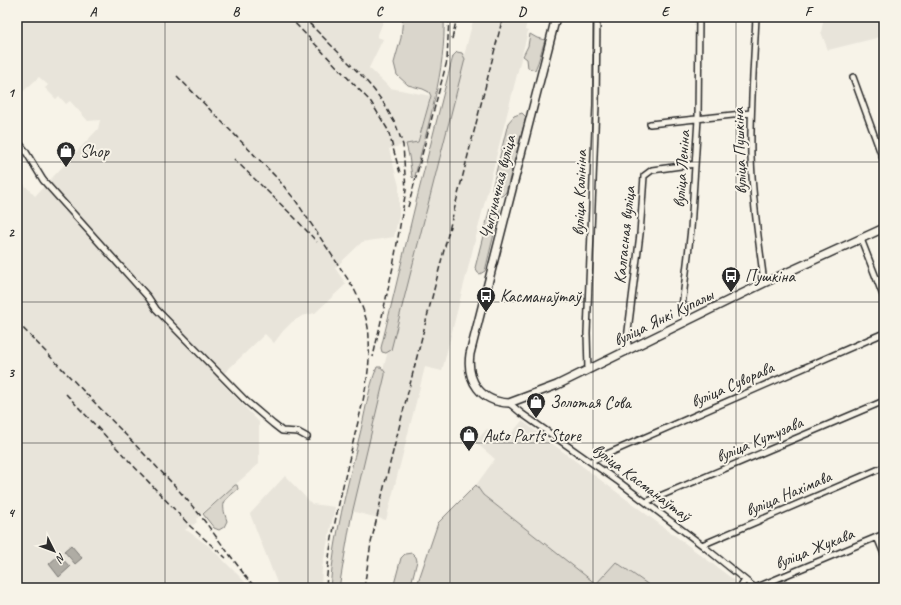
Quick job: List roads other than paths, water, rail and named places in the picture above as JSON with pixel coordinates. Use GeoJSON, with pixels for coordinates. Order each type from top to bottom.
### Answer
{"type":"FeatureCollection","features":[{"type":"Feature","properties":{"kind":"street","name":"Чыгуначная вуліца"},"geometry":{"type":"LineString","coordinates":[[509,403],[501,403],[478,390],[471,378],[469,364],[470,354],[556,17]]}},
{"type":"Feature","properties":{"kind":"street","name":"вуліца Калініна"},"geometry":{"type":"LineString","coordinates":[[588,370],[587,333],[597,99],[597,17]]}},
{"type":"Feature","properties":{"kind":"street","name":"вуліца Леніна"},"geometry":{"type":"LineString","coordinates":[[685,323],[682,307],[691,229],[698,119],[699,17]]}},
{"type":"Feature","properties":{"kind":"street","name":"вуліца Пушкіна"},"geometry":{"type":"LineString","coordinates":[[756,17],[751,112],[751,157],[755,212],[764,283]]}},
{"type":"Feature","properties":{"kind":"street"},"geometry":{"type":"LineString","coordinates":[[853,77],[884,162]]}},
{"type":"Feature","properties":{"kind":"street"},"geometry":{"type":"LineString","coordinates":[[650,124],[751,112]]}},
{"type":"Feature","properties":{"kind":"street"},"geometry":{"type":"LineString","coordinates":[[17,140],[47,185],[148,297],[156,309],[209,365],[246,402],[282,431],[298,432],[307,437]]}},
{"type":"Feature","properties":{"kind":"street","name":"Калгасная вуліца"},"geometry":{"type":"LineString","coordinates":[[629,350],[627,339],[640,234],[644,176],[652,170],[695,164]]}},
{"type":"Feature","properties":{"kind":"street","name":"вуліца Янкі Купалы"},"geometry":{"type":"LineString","coordinates":[[509,403],[550,388],[764,283],[884,228]]}},
{"type":"Feature","properties":{"kind":"street"},"geometry":{"type":"LineString","coordinates":[[861,239],[884,298]]}},
{"type":"Feature","properties":{"kind":"street","name":"вуліца Суворава"},"geometry":{"type":"LineString","coordinates":[[591,461],[884,333]]}},
{"type":"Feature","properties":{"kind":"street","name":"вуліца Кутузава"},"geometry":{"type":"LineString","coordinates":[[646,502],[884,401]]}},
{"type":"Feature","properties":{"kind":"street","name":"вуліца Касманаўтаў"},"geometry":{"type":"LineString","coordinates":[[509,403],[646,502],[755,588]]}},
{"type":"Feature","properties":{"kind":"street","name":"вуліца Нахімава"},"geometry":{"type":"LineString","coordinates":[[702,545],[884,467]]}},
{"type":"Feature","properties":{"kind":"street","name":"вуліца Жукава"},"geometry":{"type":"LineString","coordinates":[[755,588],[884,534]]}},
{"type":"Feature","properties":{"kind":"street"},"geometry":{"type":"LineString","coordinates":[[877,537],[884,554]]}},
{"type":"Feature","properties":{"kind":"street"},"geometry":{"type":"LineString","coordinates":[[740,588],[746,580]]}},
{"type":"Feature","properties":{"kind":"railway"},"geometry":{"type":"LineString","coordinates":[[289,17],[371,102],[388,130],[400,173]]}},
{"type":"Feature","properties":{"kind":"railway"},"geometry":{"type":"LineString","coordinates":[[303,17],[374,90],[383,102],[396,125],[403,145],[406,190],[393,267],[373,357]]}},
{"type":"Feature","properties":{"kind":"railway"},"geometry":{"type":"LineString","coordinates":[[408,207],[447,61],[449,17]]}},
{"type":"Feature","properties":{"kind":"railway"},"geometry":{"type":"LineString","coordinates":[[452,39],[457,17]]}},
{"type":"Feature","properties":{"kind":"railway"},"geometry":{"type":"LineString","coordinates":[[364,588],[371,543],[385,483],[503,17]]}},
{"type":"Feature","properties":{"kind":"railway"},"geometry":{"type":"LineString","coordinates":[[177,76],[277,178],[296,201],[353,287],[366,319],[369,332],[369,364],[363,402],[333,531],[326,588]]}},
{"type":"Feature","properties":{"kind":"railway"},"geometry":{"type":"LineString","coordinates":[[234,159],[294,217],[317,242]]}},
{"type":"Feature","properties":{"kind":"railway"},"geometry":{"type":"LineString","coordinates":[[17,322],[175,486],[200,515],[247,578]]}},
{"type":"Feature","properties":{"kind":"railway"},"geometry":{"type":"LineString","coordinates":[[66,394],[191,527],[226,558]]}},
{"type":"Feature","properties":{"kind":"railway"},"geometry":{"type":"LineString","coordinates":[[244,575],[256,588]]}},
{"type":"Feature","properties":{"kind":"place","name":"Shop"},"geometry":{"type":"Point","coordinates":[66,168]}},
{"type":"Feature","properties":{"kind":"place","name":"Пушкіна"},"geometry":{"type":"Point","coordinates":[731,293]}},
{"type":"Feature","properties":{"kind":"place","name":"Касманаўтаў"},"geometry":{"type":"Point","coordinates":[486,313]}},
{"type":"Feature","properties":{"kind":"place","name":"Золотая Сова"},"geometry":{"type":"Point","coordinates":[536,419]}},
{"type":"Feature","properties":{"kind":"place","name":"Auto Parts Store"},"geometry":{"type":"Point","coordinates":[469,452]}}]}
